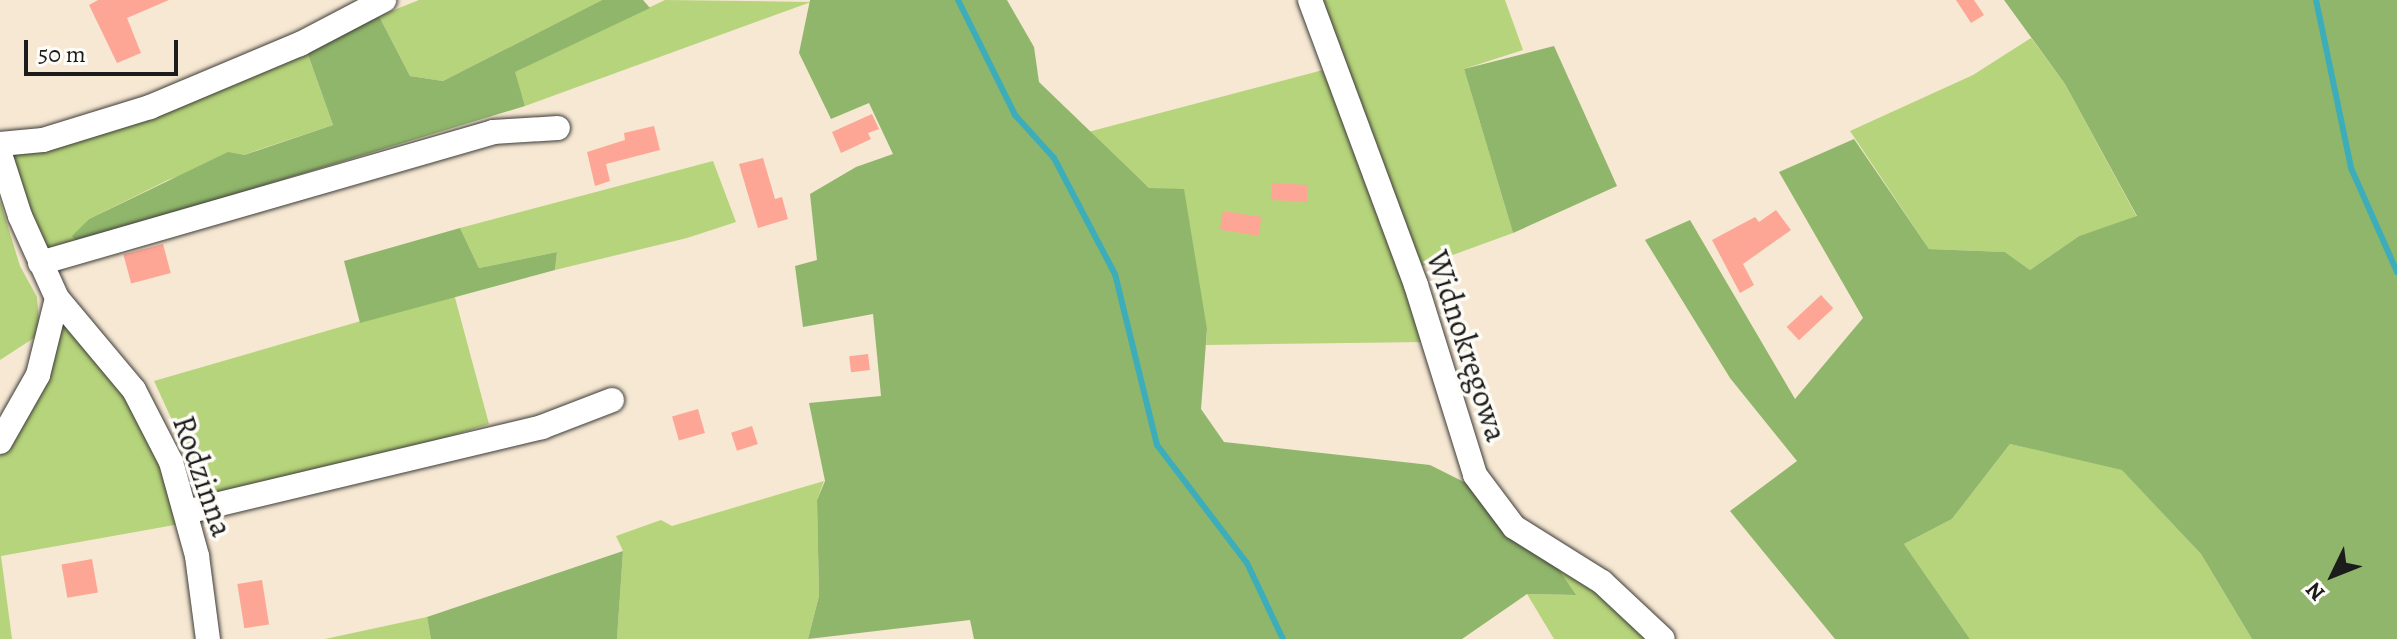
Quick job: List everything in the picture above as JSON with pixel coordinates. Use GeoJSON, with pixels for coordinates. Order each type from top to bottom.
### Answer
{"type":"FeatureCollection","features":[{"type":"Feature","properties":{"kind":"street"},"geometry":{"type":"LineString","coordinates":[[0,144],[43,140],[150,107],[300,44],[384,0]]}},
{"type":"Feature","properties":{"kind":"street","name":"Widnokręgowa"},"geometry":{"type":"LineString","coordinates":[[1310,0],[1343,81],[1416,285],[1475,475],[1488,498],[1514,527],[1602,582],[1663,639]]}},
{"type":"Feature","properties":{"kind":"street"},"geometry":{"type":"LineString","coordinates":[[40,263],[493,132],[558,128]]}},
{"type":"Feature","properties":{"kind":"street","name":"Rodzinna"},"geometry":{"type":"LineString","coordinates":[[0,154],[40,263],[62,306],[124,376],[151,418],[186,512],[208,639]]}},
{"type":"Feature","properties":{"kind":"street"},"geometry":{"type":"LineString","coordinates":[[0,442],[38,375],[62,306]]}},
{"type":"Feature","properties":{"kind":"street"},"geometry":{"type":"LineString","coordinates":[[186,512],[542,427],[612,400]]}},
{"type":"Feature","properties":{"kind":"green space"},"geometry":{"type":"Polygon","coordinates":[[[419,0],[602,0],[443,81],[410,76],[379,16],[419,0]]]}},
{"type":"Feature","properties":{"kind":"green space"},"geometry":{"type":"Polygon","coordinates":[[[602,0],[643,0],[650,8],[515,72],[525,106],[77,242],[72,236],[89,219],[228,152],[244,155],[333,125],[306,49],[379,16],[410,76],[443,81],[602,0]]]}},
{"type":"Feature","properties":{"kind":"green space"},"geometry":{"type":"Polygon","coordinates":[[[665,0],[811,2],[525,106],[514,72],[665,0]]]}},
{"type":"Feature","properties":{"kind":"green space"},"geometry":{"type":"Polygon","coordinates":[[[810,0],[1007,0],[1034,47],[1039,82],[1149,188],[1184,189],[1207,329],[1201,409],[1224,442],[1430,465],[1482,491],[1549,555],[1576,595],[1527,594],[1462,639],[974,639],[970,620],[808,639],[819,596],[817,500],[825,481],[809,403],[881,396],[873,314],[803,327],[795,266],[817,260],[810,194],[856,167],[893,154],[869,103],[831,119],[799,53],[810,0]]]}},
{"type":"Feature","properties":{"kind":"green space"},"geometry":{"type":"Polygon","coordinates":[[[1318,0],[1505,0],[1523,50],[1464,69],[1513,233],[1417,268],[1318,0]]]}},
{"type":"Feature","properties":{"kind":"green space"},"geometry":{"type":"Polygon","coordinates":[[[2004,0],[2397,0],[2397,639],[2252,639],[2201,554],[2122,470],[2010,444],[1952,519],[1904,544],[1970,639],[1835,639],[1730,511],[1797,461],[1730,378],[1645,240],[1690,220],[1795,399],[1863,318],[1779,172],[1854,139],[1929,249],[2005,252],[2030,270],[2079,236],[2137,216],[2065,84],[2004,0]]]}},
{"type":"Feature","properties":{"kind":"green space"},"geometry":{"type":"Polygon","coordinates":[[[2031,38],[2065,84],[2137,217],[2079,236],[2030,270],[2005,252],[1929,249],[1850,131],[1973,75],[2031,38]]]}},
{"type":"Feature","properties":{"kind":"green space"},"geometry":{"type":"Polygon","coordinates":[[[1554,46],[1617,186],[1513,233],[1464,69],[1554,46]]]}},
{"type":"Feature","properties":{"kind":"green space"},"geometry":{"type":"Polygon","coordinates":[[[306,49],[333,125],[168,180],[89,219],[73,236],[77,242],[43,254],[9,152],[306,49]]]}},
{"type":"Feature","properties":{"kind":"green space"},"geometry":{"type":"Polygon","coordinates":[[[1323,70],[1425,342],[1206,345],[1207,329],[1149,188],[1088,132],[1323,70]]]}},
{"type":"Feature","properties":{"kind":"green space"},"geometry":{"type":"Polygon","coordinates":[[[713,161],[736,222],[687,238],[555,270],[557,252],[479,268],[460,228],[713,161]]]}},
{"type":"Feature","properties":{"kind":"green space"},"geometry":{"type":"Polygon","coordinates":[[[0,201],[20,266],[37,297],[40,334],[0,360],[0,201]]]}},
{"type":"Feature","properties":{"kind":"green space"},"geometry":{"type":"Polygon","coordinates":[[[460,228],[479,268],[557,252],[555,270],[360,323],[344,261],[460,228]]]}},
{"type":"Feature","properties":{"kind":"green space"},"geometry":{"type":"Polygon","coordinates":[[[454,294],[489,424],[387,456],[201,501],[190,459],[154,381],[454,294]]]}},
{"type":"Feature","properties":{"kind":"green space"},"geometry":{"type":"Polygon","coordinates":[[[62,320],[113,375],[168,475],[180,524],[1,556],[12,639],[0,639],[0,456],[23,424],[62,320]]]}},
{"type":"Feature","properties":{"kind":"green space"},"geometry":{"type":"Polygon","coordinates":[[[2010,444],[2122,469],[2201,554],[2252,639],[1970,639],[1904,544],[1952,519],[2010,444]]]}},
{"type":"Feature","properties":{"kind":"green space"},"geometry":{"type":"Polygon","coordinates":[[[824,481],[817,500],[819,596],[808,639],[617,639],[623,551],[616,536],[661,520],[672,526],[824,481]]]}},
{"type":"Feature","properties":{"kind":"green space"},"geometry":{"type":"Polygon","coordinates":[[[623,551],[617,639],[431,639],[427,617],[623,551]]]}},
{"type":"Feature","properties":{"kind":"green space"},"geometry":{"type":"Polygon","coordinates":[[[1549,555],[1659,639],[1554,639],[1527,594],[1575,595],[1549,555]]]}},
{"type":"Feature","properties":{"kind":"green space"},"geometry":{"type":"Polygon","coordinates":[[[427,617],[431,639],[325,639],[427,617]]]}},
{"type":"Feature","properties":{"kind":"building"},"geometry":{"type":"Polygon","coordinates":[[[98,0],[169,0],[127,18],[141,53],[117,63],[89,5],[98,0]]]}},
{"type":"Feature","properties":{"kind":"building"},"geometry":{"type":"Polygon","coordinates":[[[1956,0],[1974,0],[1984,15],[1971,23],[1956,0]]]}},
{"type":"Feature","properties":{"kind":"building"},"geometry":{"type":"Polygon","coordinates":[[[872,114],[879,129],[868,133],[871,139],[841,153],[832,132],[872,114]]]}},
{"type":"Feature","properties":{"kind":"building"},"geometry":{"type":"Polygon","coordinates":[[[654,126],[660,150],[606,164],[610,181],[595,186],[587,152],[625,140],[624,133],[654,126]]]}},
{"type":"Feature","properties":{"kind":"building"},"geometry":{"type":"Polygon","coordinates":[[[763,158],[775,199],[782,197],[788,219],[758,228],[739,164],[763,158]]]}},
{"type":"Feature","properties":{"kind":"building"},"geometry":{"type":"Polygon","coordinates":[[[1272,183],[1308,185],[1307,202],[1271,200],[1272,183]]]}},
{"type":"Feature","properties":{"kind":"building"},"geometry":{"type":"Polygon","coordinates":[[[1776,210],[1791,230],[1743,264],[1754,285],[1740,293],[1712,240],[1755,217],[1759,222],[1776,210]]]}},
{"type":"Feature","properties":{"kind":"building"},"geometry":{"type":"Polygon","coordinates":[[[1223,211],[1262,217],[1259,236],[1220,230],[1223,211]]]}},
{"type":"Feature","properties":{"kind":"building"},"geometry":{"type":"Polygon","coordinates":[[[163,244],[171,273],[131,284],[123,255],[163,244]]]}},
{"type":"Feature","properties":{"kind":"building"},"geometry":{"type":"Polygon","coordinates":[[[1821,295],[1833,308],[1799,340],[1787,327],[1821,295]]]}},
{"type":"Feature","properties":{"kind":"building"},"geometry":{"type":"Polygon","coordinates":[[[868,354],[870,370],[851,372],[849,356],[868,354]]]}},
{"type":"Feature","properties":{"kind":"building"},"geometry":{"type":"Polygon","coordinates":[[[698,409],[705,433],[679,440],[672,416],[698,409]]]}},
{"type":"Feature","properties":{"kind":"building"},"geometry":{"type":"Polygon","coordinates":[[[752,426],[758,444],[737,451],[731,433],[752,426]]]}},
{"type":"Feature","properties":{"kind":"building"},"geometry":{"type":"Polygon","coordinates":[[[92,559],[98,592],[67,598],[61,564],[92,559]]]}},
{"type":"Feature","properties":{"kind":"building"},"geometry":{"type":"Polygon","coordinates":[[[262,580],[269,624],[244,628],[237,584],[262,580]]]}},
{"type":"Feature","properties":{"kind":"waterway"},"geometry":{"type":"LineString","coordinates":[[958,0],[1015,115],[1054,158],[1115,274],[1157,445],[1247,563],[1283,639]]}},
{"type":"Feature","properties":{"kind":"waterway"},"geometry":{"type":"LineString","coordinates":[[2316,0],[2351,168],[2397,272]]}}]}
